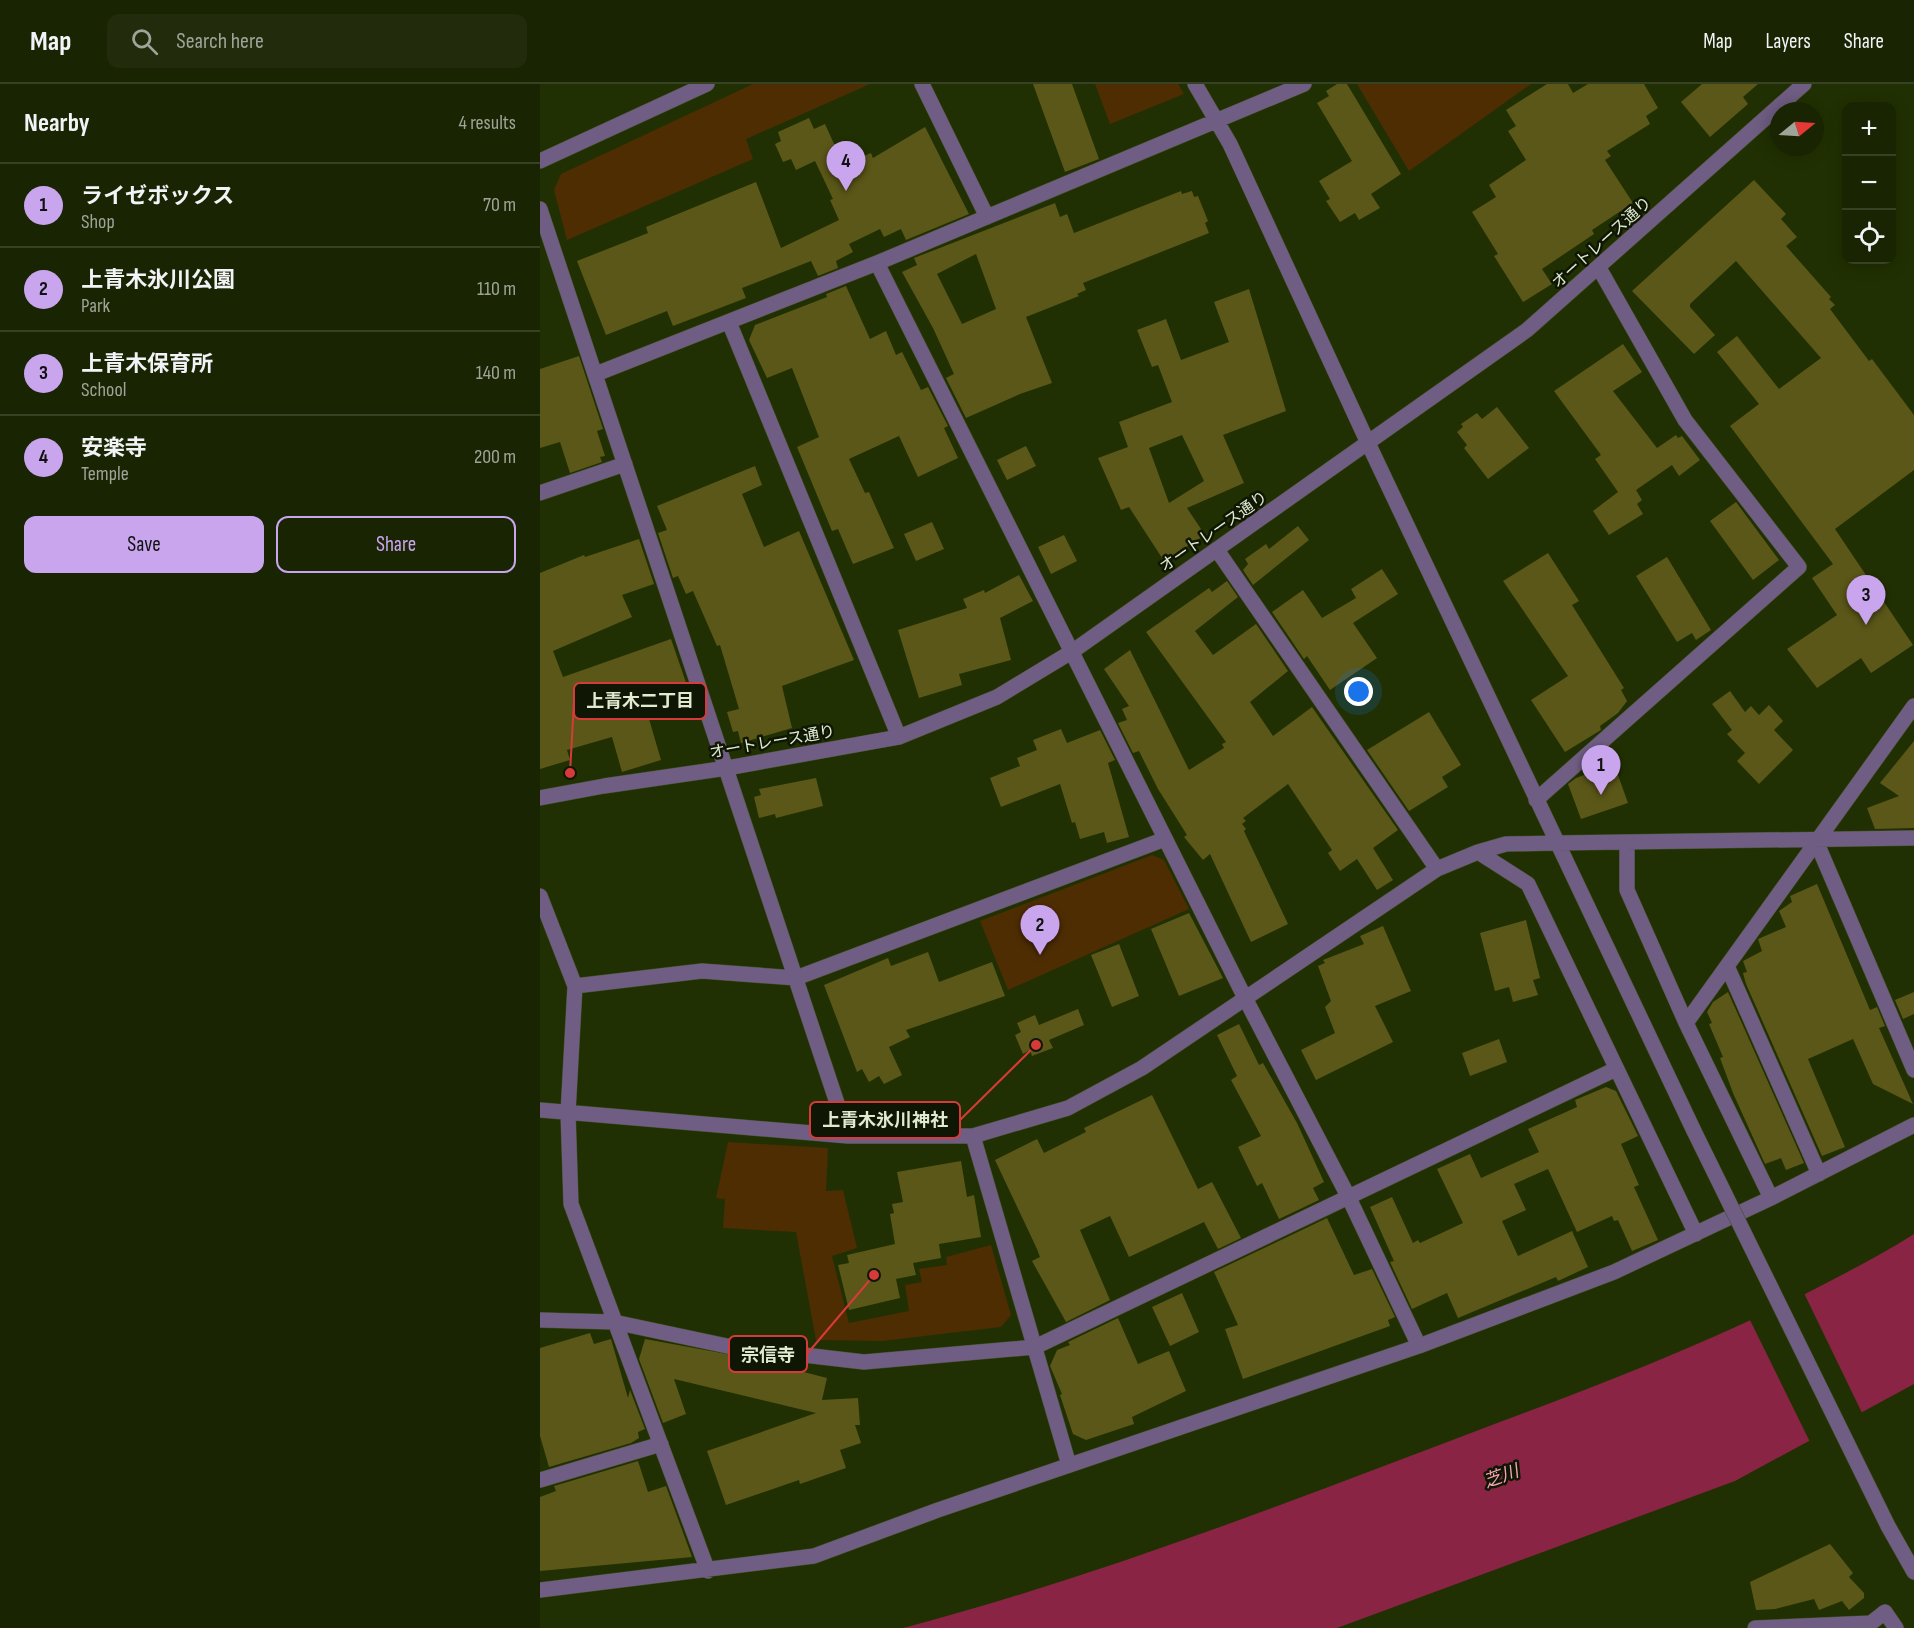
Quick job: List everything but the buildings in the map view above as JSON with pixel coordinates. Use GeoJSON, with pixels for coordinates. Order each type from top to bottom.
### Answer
{"type":"FeatureCollection","features":[{"type":"Feature","properties":{"kind":"street"},"geometry":{"type":"LineString","coordinates":[[540,161],[707,84]]}},
{"type":"Feature","properties":{"kind":"street"},"geometry":{"type":"LineString","coordinates":[[922,84],[987,217]]}},
{"type":"Feature","properties":{"kind":"street"},"geometry":{"type":"LineString","coordinates":[[1195,84],[1217,120],[1294,279],[1368,443],[1694,1131],[1888,1526],[1914,1572]]}},
{"type":"Feature","properties":{"kind":"street"},"geometry":{"type":"LineString","coordinates":[[596,374],[877,263],[1304,84]]}},
{"type":"Feature","properties":{"kind":"street","name":"オートレース通り"},"geometry":{"type":"LineString","coordinates":[[540,798],[899,737],[997,697],[1073,651],[1527,330],[1804,84]]}},
{"type":"Feature","properties":{"kind":"street"},"geometry":{"type":"LineString","coordinates":[[540,209],[848,1136]]}},
{"type":"Feature","properties":{"kind":"street"},"geometry":{"type":"LineString","coordinates":[[877,263],[1244,996],[1348,1197],[1419,1346]]}},
{"type":"Feature","properties":{"kind":"street"},"geometry":{"type":"LineString","coordinates":[[1536,800],[1799,567],[1685,420],[1599,268]]}},
{"type":"Feature","properties":{"kind":"street"},"geometry":{"type":"LineString","coordinates":[[729,322],[899,737]]}},
{"type":"Feature","properties":{"kind":"street"},"geometry":{"type":"LineString","coordinates":[[540,493],[625,464]]}},
{"type":"Feature","properties":{"kind":"street"},"geometry":{"type":"LineString","coordinates":[[1217,550],[1437,869]]}},
{"type":"Feature","properties":{"kind":"street"},"geometry":{"type":"LineString","coordinates":[[1686,1023],[1914,706]]}},
{"type":"Feature","properties":{"kind":"street"},"geometry":{"type":"LineString","coordinates":[[540,1110],[848,1136],[973,1136],[1068,1108],[1142,1068],[1244,996],[1437,869],[1478,852],[1506,844],[1914,838]]}},
{"type":"Feature","properties":{"kind":"street"},"geometry":{"type":"LineString","coordinates":[[575,986],[702,971],[796,978],[1165,839]]}},
{"type":"Feature","properties":{"kind":"street"},"geometry":{"type":"LineString","coordinates":[[1816,841],[1914,1070]]}},
{"type":"Feature","properties":{"kind":"street"},"geometry":{"type":"LineString","coordinates":[[1627,842],[1627,890],[1686,1023],[1771,1198]]}},
{"type":"Feature","properties":{"kind":"street"},"geometry":{"type":"LineString","coordinates":[[1478,852],[1528,884],[1696,1234]]}},
{"type":"Feature","properties":{"kind":"street"},"geometry":{"type":"LineString","coordinates":[[540,896],[575,986],[568,1113],[571,1204],[708,1571]]}},
{"type":"Feature","properties":{"kind":"street"},"geometry":{"type":"LineString","coordinates":[[1727,966],[1819,1174]]}},
{"type":"Feature","properties":{"kind":"street"},"geometry":{"type":"LineString","coordinates":[[540,1320],[614,1322],[727,1346],[864,1362],[1035,1347],[1616,1069]]}},
{"type":"Feature","properties":{"kind":"street"},"geometry":{"type":"LineString","coordinates":[[540,1590],[708,1571],[814,1556],[1069,1465],[1419,1346],[1614,1272],[1771,1198],[1914,1125]]}},
{"type":"Feature","properties":{"kind":"street"},"geometry":{"type":"LineString","coordinates":[[973,1136],[1069,1465]]}},
{"type":"Feature","properties":{"kind":"street"},"geometry":{"type":"LineString","coordinates":[[540,1480],[662,1444]]}},
{"type":"Feature","properties":{"kind":"street"},"geometry":{"type":"LineString","coordinates":[[1755,1628],[1870,1625],[1886,1612],[1896,1628]]}},
{"type":"Feature","properties":{"kind":"shaded area"},"geometry":{"type":"Polygon","coordinates":[[[753,84],[870,84],[746,139],[753,159],[567,240],[554,190],[561,174],[753,84]]]}},
{"type":"Feature","properties":{"kind":"shaded area"},"geometry":{"type":"Polygon","coordinates":[[[1095,84],[1178,84],[1184,94],[1110,124],[1095,84]]]}},
{"type":"Feature","properties":{"kind":"shaded area"},"geometry":{"type":"Polygon","coordinates":[[[1357,84],[1531,84],[1409,171],[1357,84]]]}},
{"type":"Feature","properties":{"kind":"shaded area"},"geometry":{"type":"Polygon","coordinates":[[[1152,855],[1164,860],[1189,909],[1008,990],[980,921],[1152,855]]]}},
{"type":"Feature","properties":{"kind":"shaded area"},"geometry":{"type":"Polygon","coordinates":[[[728,1142],[828,1148],[826,1191],[843,1190],[857,1248],[832,1256],[849,1323],[909,1311],[905,1285],[922,1282],[919,1269],[947,1265],[946,1257],[991,1245],[1011,1315],[1001,1327],[882,1341],[816,1340],[796,1232],[723,1228],[725,1199],[716,1198],[728,1142]]]}},
{"type":"Feature","properties":{"kind":"water","name":"芝川"},"geometry":{"type":"Polygon","coordinates":[[[1914,1234],[1914,1384],[1735,1481],[1337,1628],[903,1628],[1118,1563],[1600,1384],[1768,1312],[1862,1264],[1914,1234]]]}},
{"type":"Feature","properties":{"kind":"pier"},"geometry":{"type":"Polygon","coordinates":[[[1803,1291],[1863,1415],[1811,1444],[1749,1318],[1803,1291]]]}},
{"type":"Feature","properties":{"kind":"place","name":"安楽寺"},"geometry":{"type":"Point","coordinates":[846,191]}},
{"type":"Feature","properties":{"kind":"place","name":"上青木保育所"},"geometry":{"type":"Point","coordinates":[1866,625]}},
{"type":"Feature","properties":{"kind":"place","name":"上青木二丁目"},"geometry":{"type":"Point","coordinates":[570,773]}},
{"type":"Feature","properties":{"kind":"place","name":"ライゼボックス"},"geometry":{"type":"Point","coordinates":[1601,795]}},
{"type":"Feature","properties":{"kind":"place","name":"上青木氷川公園"},"geometry":{"type":"Point","coordinates":[1040,955]}},
{"type":"Feature","properties":{"kind":"place","name":"上青木氷川神社"},"geometry":{"type":"Point","coordinates":[1036,1045]}},
{"type":"Feature","properties":{"kind":"place","name":"宗信寺"},"geometry":{"type":"Point","coordinates":[874,1275]}}]}
